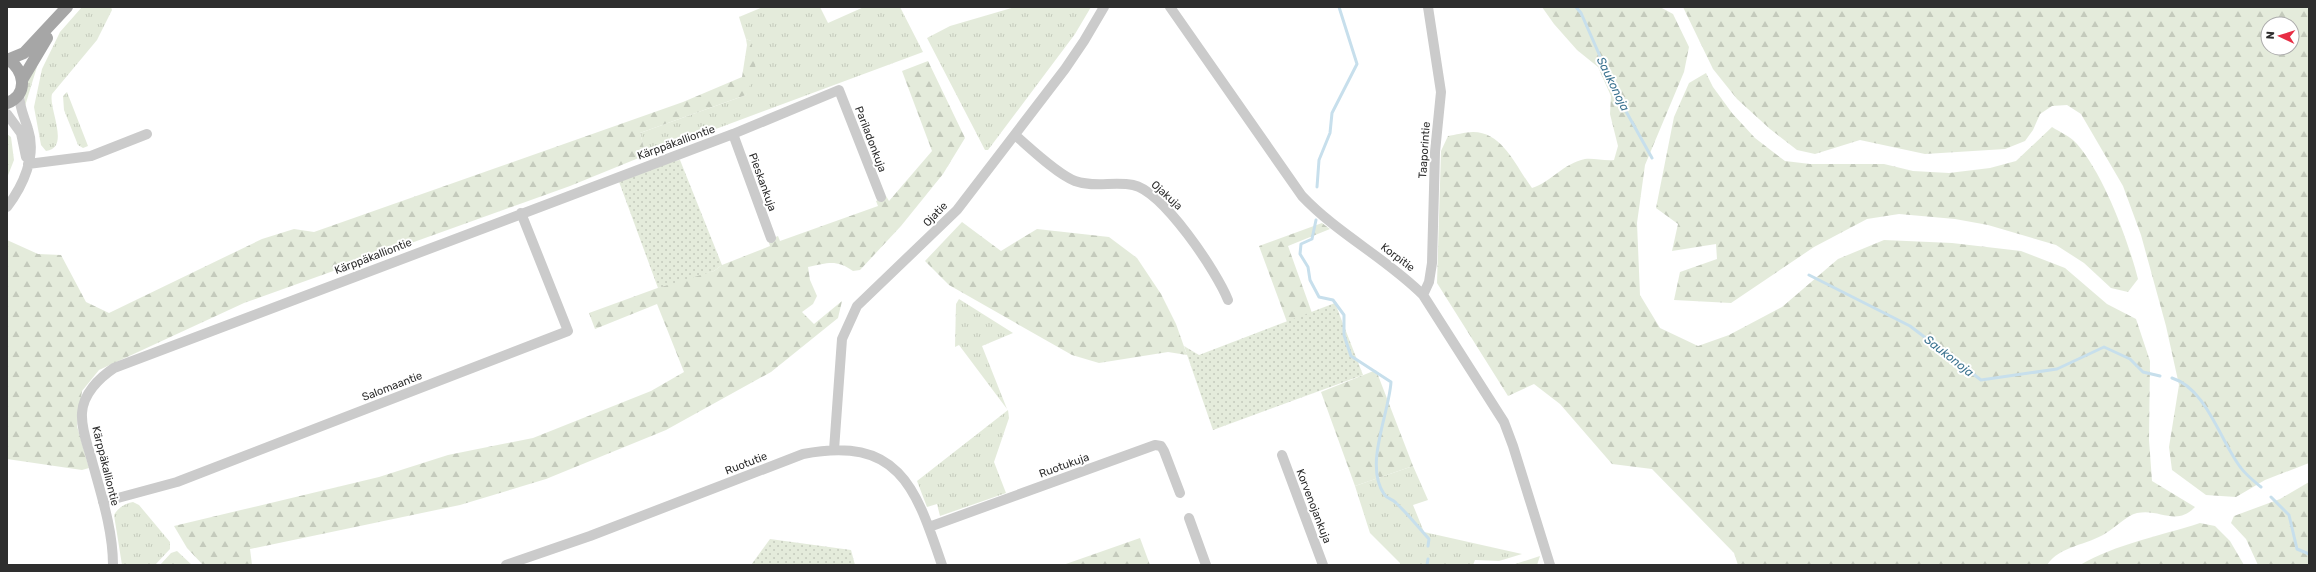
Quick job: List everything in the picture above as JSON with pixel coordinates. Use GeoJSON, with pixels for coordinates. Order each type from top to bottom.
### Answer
{"type":"FeatureCollection","features":[{"type":"Feature","properties":{"kind":"main road"},"geometry":{"type":"LineString","coordinates":[[7,60],[24,53],[54,22],[66,7]]}},
{"type":"Feature","properties":{"kind":"main road"},"geometry":{"type":"LineString","coordinates":[[7,103],[19,93],[22,80],[36,53],[51,31],[54,22]]}},
{"type":"Feature","properties":{"kind":"main road"},"geometry":{"type":"LineString","coordinates":[[7,60],[18,68],[22,80]]}},
{"type":"Feature","properties":{"kind":"street","name":"Ojatie"},"geometry":{"type":"LineString","coordinates":[[834,450],[840,347],[850,318],[867,295],[934,233],[956,210],[1077,52],[1104,7]]}},
{"type":"Feature","properties":{"kind":"street","name":"Korpitie"},"geometry":{"type":"LineString","coordinates":[[1170,7],[1302,196],[1320,213],[1410,281],[1424,294],[1504,422],[1513,446],[1550,565]]}},
{"type":"Feature","properties":{"kind":"street","name":"Taaporintie"},"geometry":{"type":"LineString","coordinates":[[1424,294],[1429,282],[1432,263],[1435,152],[1441,92],[1428,7]]}},
{"type":"Feature","properties":{"kind":"street","name":"Kärppäkalliontie"},"geometry":{"type":"LineString","coordinates":[[113,565],[103,502],[84,432],[82,412],[89,392],[101,377],[114,368],[733,134],[839,90]]}},
{"type":"Feature","properties":{"kind":"street","name":"Pariladonkuja"},"geometry":{"type":"LineString","coordinates":[[839,90],[881,196]]}},
{"type":"Feature","properties":{"kind":"street"},"geometry":{"type":"LineString","coordinates":[[7,207],[21,187],[30,155],[31,138],[21,111],[19,93]]}},
{"type":"Feature","properties":{"kind":"street"},"geometry":{"type":"LineString","coordinates":[[7,114],[20,133],[28,164]]}},
{"type":"Feature","properties":{"kind":"street"},"geometry":{"type":"LineString","coordinates":[[28,164],[91,156],[147,134]]}},
{"type":"Feature","properties":{"kind":"street","name":"Pieskankuja"},"geometry":{"type":"LineString","coordinates":[[733,134],[771,238]]}},
{"type":"Feature","properties":{"kind":"street","name":"Ojakuja"},"geometry":{"type":"LineString","coordinates":[[1014,135],[1074,181],[1093,184],[1133,185],[1150,194],[1183,229],[1223,287],[1228,300]]}},
{"type":"Feature","properties":{"kind":"street","name":"Salomaantie"},"geometry":{"type":"LineString","coordinates":[[103,502],[178,481],[568,331],[521,213]]}},
{"type":"Feature","properties":{"kind":"street","name":"Ruotukuja"},"geometry":{"type":"LineString","coordinates":[[929,527],[1155,445],[1161,446],[1164,451],[1180,493]]}},
{"type":"Feature","properties":{"kind":"street","name":"Ruotutie"},"geometry":{"type":"LineString","coordinates":[[506,565],[590,536],[803,454],[834,450],[853,451],[868,455],[898,471],[915,494],[929,527],[942,565]]}},
{"type":"Feature","properties":{"kind":"street","name":"Korvenojankuja"},"geometry":{"type":"LineString","coordinates":[[1282,455],[1323,565]]}},
{"type":"Feature","properties":{"kind":"street"},"geometry":{"type":"LineString","coordinates":[[1189,518],[1206,565]]}},
{"type":"Feature","properties":{"kind":"green space"},"geometry":{"type":"Polygon","coordinates":[[[82,7],[111,7],[112,10],[97,40],[52,94],[58,135],[57,143],[53,148],[46,151],[41,145],[34,107],[42,69],[60,32],[82,7]]]}},
{"type":"Feature","properties":{"kind":"green space"},"geometry":{"type":"Polygon","coordinates":[[[763,7],[820,7],[828,23],[864,7],[900,7],[923,52],[646,155],[640,133],[746,95],[751,41],[746,39],[739,17],[763,7]]]}},
{"type":"Feature","properties":{"kind":"green space"},"geometry":{"type":"Polygon","coordinates":[[[1015,7],[1091,7],[1075,34],[988,150],[985,150],[927,38],[950,26],[1015,7]]]}},
{"type":"Feature","properties":{"kind":"green space"},"geometry":{"type":"Polygon","coordinates":[[[1542,7],[1660,7],[1673,14],[1689,47],[1684,72],[1645,165],[1637,223],[1640,295],[1660,328],[1698,346],[1729,335],[1782,307],[1838,259],[1884,240],[1952,243],[2021,251],[2065,268],[2107,304],[2136,319],[2150,361],[2149,440],[2152,481],[2195,507],[2188,513],[2181,516],[2168,516],[2145,512],[2133,514],[2099,537],[2059,554],[2047,565],[1738,565],[1734,553],[1652,469],[1612,464],[1560,404],[1534,384],[1508,396],[1437,283],[1441,151],[1448,136],[1473,132],[1493,138],[1508,152],[1532,188],[1545,182],[1564,168],[1577,161],[1585,159],[1614,160],[1618,146],[1610,114],[1611,96],[1598,67],[1577,50],[1554,24],[1542,7]]]}},
{"type":"Feature","properties":{"kind":"green space"},"geometry":{"type":"Polygon","coordinates":[[[1683,7],[2309,7],[2309,463],[2265,480],[2236,497],[2206,495],[2172,470],[2169,447],[2179,385],[2166,326],[2141,235],[2123,186],[2081,114],[2067,105],[2052,106],[2040,114],[2033,130],[2025,141],[2005,149],[1925,154],[1860,140],[1815,154],[1797,150],[1770,129],[1737,99],[1713,69],[1683,7]]]}},
{"type":"Feature","properties":{"kind":"green space"},"geometry":{"type":"Polygon","coordinates":[[[746,39],[751,41],[756,70],[746,95],[640,133],[646,155],[570,186],[244,303],[99,370],[82,391],[77,426],[89,468],[82,470],[7,459],[7,240],[38,254],[61,255],[86,302],[109,313],[262,239],[294,229],[314,232],[683,102],[742,77],[747,45],[746,39]]]}},
{"type":"Feature","properties":{"kind":"green space"},"geometry":{"type":"Polygon","coordinates":[[[40,57],[25,106],[24,100],[26,87],[33,68],[40,57]]]}},
{"type":"Feature","properties":{"kind":"green space"},"geometry":{"type":"Polygon","coordinates":[[[928,61],[965,138],[943,174],[901,226],[860,270],[853,271],[837,263],[808,267],[810,280],[817,296],[813,304],[802,312],[814,324],[842,301],[838,318],[771,372],[666,430],[546,479],[460,505],[250,549],[252,565],[203,565],[187,548],[174,526],[379,477],[448,455],[533,438],[651,391],[684,372],[657,304],[595,329],[589,313],[685,278],[714,271],[722,265],[770,246],[768,240],[778,236],[780,241],[878,206],[876,201],[886,196],[889,201],[932,151],[902,71],[928,61]]]}},
{"type":"Feature","properties":{"kind":"green space"},"geometry":{"type":"Polygon","coordinates":[[[1706,73],[1713,87],[1732,113],[1755,138],[1785,161],[1810,164],[1884,164],[1913,171],[1949,173],[1990,168],[2016,161],[2052,127],[2075,141],[2097,173],[2114,208],[2134,263],[2138,279],[2128,292],[2111,288],[2084,263],[2056,245],[1988,225],[1955,219],[1899,214],[1867,219],[1814,247],[1731,303],[1674,300],[1680,272],[1717,259],[1716,244],[1672,251],[1678,224],[1656,208],[1674,117],[1689,83],[1706,73]]]}},
{"type":"Feature","properties":{"kind":"green space"},"geometry":{"type":"Polygon","coordinates":[[[67,92],[88,146],[83,148],[78,145],[64,110],[63,96],[67,92]]]}},
{"type":"Feature","properties":{"kind":"green space"},"geometry":{"type":"Polygon","coordinates":[[[7,134],[11,137],[14,160],[7,178],[7,134]]]}},
{"type":"Feature","properties":{"kind":"green space"},"geometry":{"type":"Polygon","coordinates":[[[680,160],[722,265],[714,271],[658,288],[618,179],[659,164],[680,160]]]}},
{"type":"Feature","properties":{"kind":"green space"},"geometry":{"type":"Polygon","coordinates":[[[962,222],[1001,251],[1037,229],[1109,237],[1137,258],[1161,294],[1176,324],[1187,355],[1168,352],[1099,363],[1072,355],[949,285],[925,261],[962,222]]]}},
{"type":"Feature","properties":{"kind":"green space"},"geometry":{"type":"Polygon","coordinates":[[[1322,223],[1330,229],[1288,246],[1312,313],[1287,322],[1259,246],[1322,223]]]}},
{"type":"Feature","properties":{"kind":"green space"},"geometry":{"type":"Polygon","coordinates":[[[959,299],[1013,333],[982,346],[1007,409],[959,345],[955,347],[956,304],[959,299]]]}},
{"type":"Feature","properties":{"kind":"green space"},"geometry":{"type":"Polygon","coordinates":[[[1335,303],[1363,375],[1213,430],[1184,346],[1199,355],[1335,303]]]}},
{"type":"Feature","properties":{"kind":"green space"},"geometry":{"type":"Polygon","coordinates":[[[1376,370],[1413,466],[1355,486],[1321,392],[1376,370]]]}},
{"type":"Feature","properties":{"kind":"green space"},"geometry":{"type":"Polygon","coordinates":[[[1008,410],[1009,418],[994,462],[1006,493],[940,516],[937,504],[927,507],[917,481],[1008,410]]]}},
{"type":"Feature","properties":{"kind":"green space"},"geometry":{"type":"Polygon","coordinates":[[[1413,466],[1428,500],[1413,505],[1424,532],[1522,554],[1499,561],[1475,560],[1473,565],[1400,565],[1400,563],[1370,533],[1355,486],[1413,466]]]}},
{"type":"Feature","properties":{"kind":"green space"},"geometry":{"type":"Polygon","coordinates":[[[2309,482],[2309,565],[2258,565],[2246,539],[2231,523],[2234,516],[2280,499],[2309,482]]]}},
{"type":"Feature","properties":{"kind":"green space"},"geometry":{"type":"Polygon","coordinates":[[[133,502],[139,505],[170,542],[170,549],[155,565],[122,565],[114,515],[122,506],[133,502]]]}},
{"type":"Feature","properties":{"kind":"green space"},"geometry":{"type":"Polygon","coordinates":[[[2200,523],[2215,526],[2230,541],[2244,565],[2080,565],[2108,551],[2200,523]]]}},
{"type":"Feature","properties":{"kind":"green space"},"geometry":{"type":"Polygon","coordinates":[[[1140,538],[1150,565],[1063,565],[1140,538]]]}},
{"type":"Feature","properties":{"kind":"green space"},"geometry":{"type":"Polygon","coordinates":[[[770,539],[851,550],[855,565],[751,565],[770,539]]]}},
{"type":"Feature","properties":{"kind":"green space"},"geometry":{"type":"Polygon","coordinates":[[[177,551],[192,565],[160,565],[171,553],[177,551]]]}},
{"type":"Feature","properties":{"kind":"green space"},"geometry":{"type":"Polygon","coordinates":[[[1540,556],[1537,565],[1512,565],[1540,556]]]}},
{"type":"Feature","properties":{"kind":"waterway"},"geometry":{"type":"LineString","coordinates":[[1317,187],[1319,160],[1330,133],[1332,113],[1357,64],[1339,7]]}},
{"type":"Feature","properties":{"kind":"waterway","name":"Saukonoja"},"geometry":{"type":"LineString","coordinates":[[1576,7],[1581,13],[1618,97],[1652,158]]}},
{"type":"Feature","properties":{"kind":"waterway"},"geometry":{"type":"LineString","coordinates":[[1316,220],[1312,239],[1301,244],[1300,254],[1308,267],[1310,280],[1319,297],[1333,300],[1344,315],[1344,335],[1351,356],[1391,382],[1377,454],[1376,469],[1378,482],[1385,496],[1395,502],[1429,539],[1428,546]]}},
{"type":"Feature","properties":{"kind":"waterway","name":"Saukonoja"},"geometry":{"type":"LineString","coordinates":[[1809,275],[1910,326],[1981,380],[2057,369],[2104,347],[2130,359],[2143,372],[2160,376]]}},
{"type":"Feature","properties":{"kind":"waterway","name":"Saukonoja"},"geometry":{"type":"LineString","coordinates":[[2172,378],[2184,384],[2195,393],[2204,404],[2233,457],[2248,476],[2261,487]]}},
{"type":"Feature","properties":{"kind":"waterway","name":"Saukonoja"},"geometry":{"type":"LineString","coordinates":[[2271,497],[2289,515],[2297,549],[2309,554]]}},
{"type":"Feature","properties":{"kind":"waterway"},"geometry":{"type":"LineString","coordinates":[[1427,565],[1428,559]]}}]}
